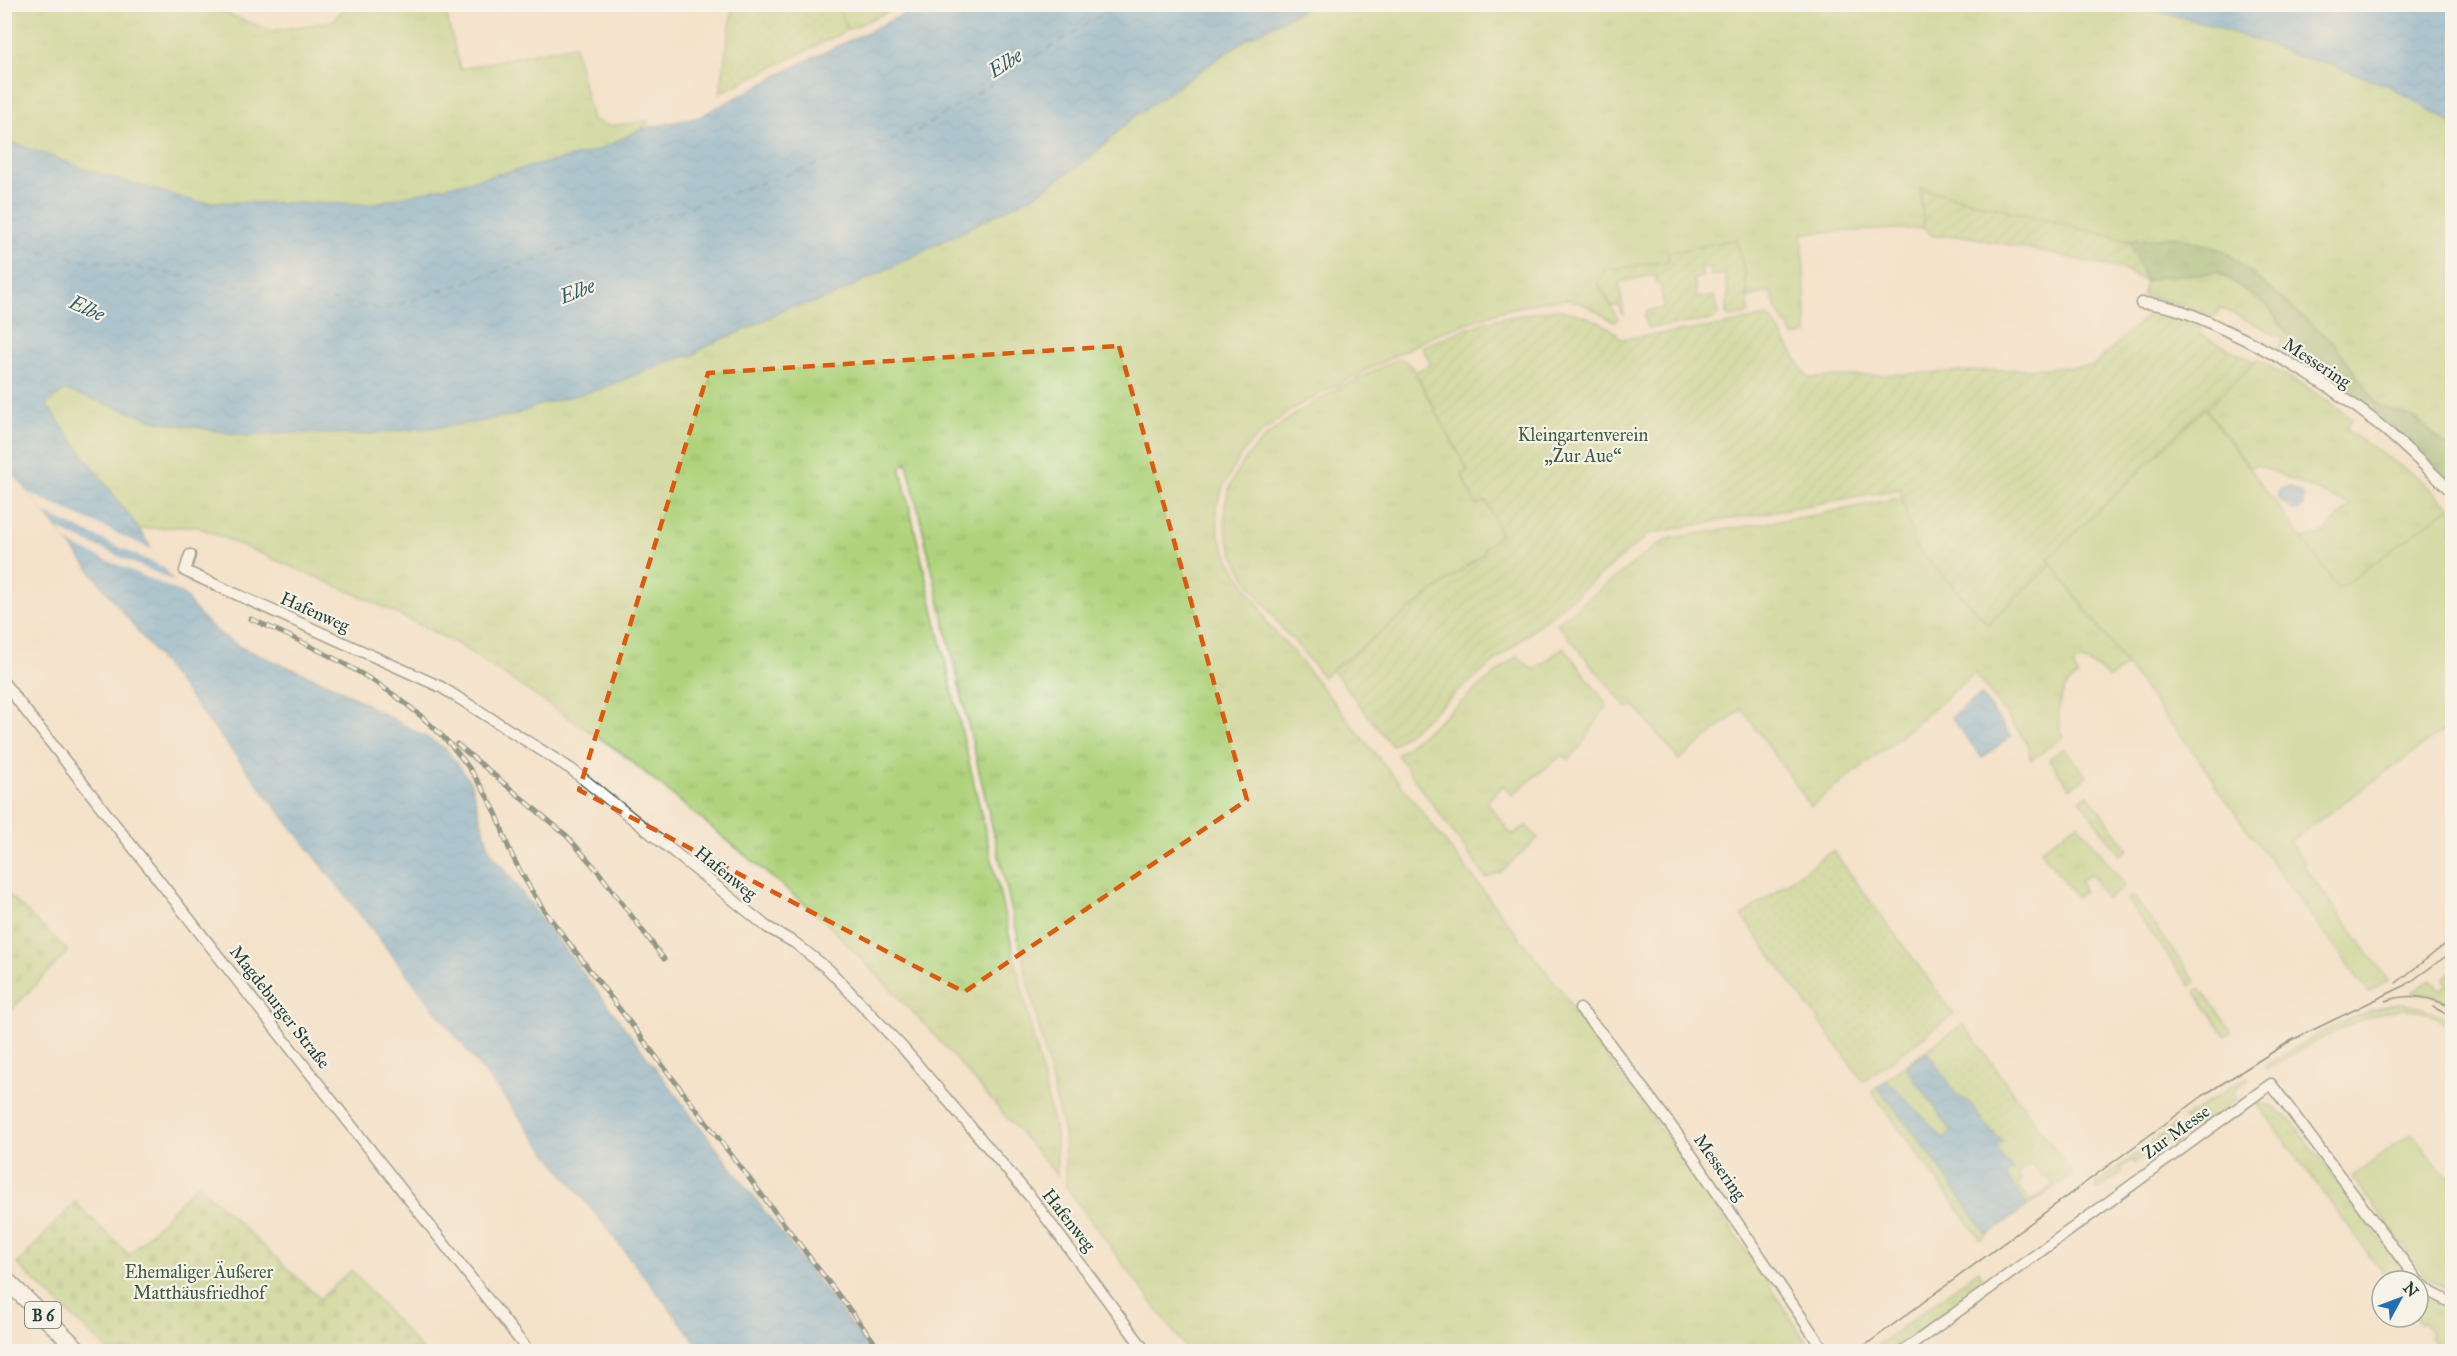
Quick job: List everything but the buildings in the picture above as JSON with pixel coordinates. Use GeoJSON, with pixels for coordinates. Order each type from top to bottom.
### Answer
{"type":"FeatureCollection","features":[{"type":"Feature","properties":{"kind":"main road","name":"B 6"},"geometry":{"type":"LineString","coordinates":[[4,1278],[81,1352]]}},
{"type":"Feature","properties":{"kind":"street","name":"Messering"},"geometry":{"type":"LineString","coordinates":[[2141,303],[2155,303],[2206,320],[2312,376],[2388,432],[2452,492]]}},
{"type":"Feature","properties":{"kind":"street","name":"Hafenweg"},"geometry":{"type":"LineString","coordinates":[[190,555],[185,571],[441,687],[571,769],[767,927],[795,943],[829,970],[903,1048],[1025,1191],[1075,1254],[1146,1352]]}},
{"type":"Feature","properties":{"kind":"street","name":"Magdeburger Straße"},"geometry":{"type":"LineString","coordinates":[[4,683],[529,1352]]}},
{"type":"Feature","properties":{"kind":"street","name":"Messering"},"geometry":{"type":"LineString","coordinates":[[1580,1009],[1609,1043],[1680,1138],[1825,1352]]}},
{"type":"Feature","properties":{"kind":"street","name":"Zur Messe"},"geometry":{"type":"LineString","coordinates":[[1902,1352],[2271,1084],[2409,1269]]}},
{"type":"Feature","properties":{"kind":"street","name":"Zur Messe"},"geometry":{"type":"LineString","coordinates":[[2430,1291],[2452,1303]]}},
{"type":"Feature","properties":{"kind":"highlighted area"},"geometry":{"type":"Polygon","coordinates":[[[1119,346],[1247,800],[964,992],[579,790],[708,373],[1119,346]]]}},
{"type":"Feature","properties":{"kind":"green space"},"geometry":{"type":"Polygon","coordinates":[[[4,5],[205,5],[271,31],[332,21],[348,5],[444,5],[460,69],[574,45],[592,120],[608,126],[646,121],[648,123],[641,129],[597,151],[372,204],[197,202],[100,174],[5,140],[4,5]]]}},
{"type":"Feature","properties":{"kind":"green space"},"geometry":{"type":"Polygon","coordinates":[[[733,5],[837,5],[848,30],[720,93],[733,5]]]}},
{"type":"Feature","properties":{"kind":"green space"},"geometry":{"type":"Polygon","coordinates":[[[837,5],[901,5],[848,30],[837,5]]]}},
{"type":"Feature","properties":{"kind":"green space"},"geometry":{"type":"Polygon","coordinates":[[[1311,5],[2129,5],[2197,21],[2268,44],[2298,57],[2323,62],[2391,87],[2452,123],[2452,451],[2415,418],[2378,405],[2364,386],[2225,251],[2175,236],[2129,241],[1921,188],[1924,228],[1802,233],[1807,334],[1794,337],[1776,308],[1771,292],[1748,297],[1744,270],[1668,253],[1668,261],[1598,284],[1618,319],[1614,322],[1586,305],[1567,299],[1544,301],[1501,311],[1437,334],[1319,394],[1292,409],[1260,434],[1245,449],[1223,487],[1216,507],[1218,532],[1228,558],[1261,609],[1267,624],[1290,648],[1412,799],[1565,996],[1753,1261],[1806,1342],[1802,1351],[1188,1351],[1066,1187],[1064,1134],[907,462],[900,467],[1056,1135],[1057,1175],[930,1030],[826,922],[619,751],[456,643],[367,599],[196,526],[139,529],[46,405],[65,390],[158,421],[247,436],[293,433],[361,435],[465,424],[515,415],[539,405],[600,389],[666,362],[695,354],[712,343],[751,327],[791,306],[806,305],[831,297],[1033,196],[1090,158],[1133,117],[1248,38],[1311,5]]]}},
{"type":"Feature","properties":{"kind":"green space"},"geometry":{"type":"Polygon","coordinates":[[[1920,188],[2129,241],[2146,281],[2121,269],[2039,251],[1964,236],[1933,236],[1924,228],[1920,188]]]}},
{"type":"Feature","properties":{"kind":"green space"},"geometry":{"type":"Polygon","coordinates":[[[2175,236],[2225,251],[2335,344],[2378,405],[2415,418],[2452,451],[2452,483],[2413,446],[2353,397],[2285,354],[2291,339],[2267,305],[2218,272],[2160,277],[2146,281],[2129,241],[2175,236]]]}},
{"type":"Feature","properties":{"kind":"green space"},"geometry":{"type":"Polygon","coordinates":[[[1736,239],[1744,270],[1749,314],[1731,317],[1726,315],[1728,294],[1725,274],[1711,276],[1709,267],[1701,268],[1702,277],[1694,279],[1697,298],[1714,296],[1718,315],[1712,320],[1648,328],[1644,316],[1648,311],[1664,308],[1660,284],[1656,284],[1655,275],[1619,282],[1624,316],[1618,305],[1613,307],[1598,284],[1604,270],[1668,261],[1668,253],[1736,239]]]}},
{"type":"Feature","properties":{"kind":"green space"},"geometry":{"type":"Polygon","coordinates":[[[2218,272],[2267,305],[2291,339],[2285,354],[2278,350],[2283,338],[2220,307],[2216,317],[2175,302],[2142,297],[2146,281],[2160,277],[2218,272]]]}},
{"type":"Feature","properties":{"kind":"green space","name":"Kleingartenverein „Zur Aue“"},"geometry":{"type":"Polygon","coordinates":[[[1555,309],[1572,312],[1600,322],[1621,339],[1721,326],[1767,316],[1773,321],[1808,378],[2092,366],[2153,311],[2200,327],[2199,334],[2255,362],[2049,559],[2052,564],[1988,624],[1914,545],[1900,489],[1651,533],[1392,746],[1332,670],[1484,553],[1483,550],[1501,534],[1486,501],[1476,505],[1462,475],[1468,471],[1415,372],[1431,364],[1422,347],[1493,320],[1555,309]]]}},
{"type":"Feature","properties":{"kind":"green space"},"geometry":{"type":"Polygon","coordinates":[[[1398,359],[1404,360],[1412,367],[1468,471],[1477,505],[1486,501],[1501,534],[1483,550],[1484,553],[1323,677],[1284,631],[1239,565],[1229,542],[1225,508],[1234,478],[1252,451],[1278,427],[1308,406],[1398,359]]]}},
{"type":"Feature","properties":{"kind":"green space"},"geometry":{"type":"Polygon","coordinates":[[[2257,359],[2311,390],[2352,419],[2346,430],[2420,479],[2450,507],[2339,590],[2302,539],[2322,535],[2350,505],[2256,464],[2250,468],[2205,408],[2257,359]]]}},
{"type":"Feature","properties":{"kind":"green space"},"geometry":{"type":"Polygon","coordinates":[[[2205,408],[2339,589],[2450,507],[2452,510],[2452,724],[2289,842],[2305,863],[2303,865],[2388,980],[2369,993],[2215,786],[2215,781],[2048,559],[2205,408]]]}},
{"type":"Feature","properties":{"kind":"green space"},"geometry":{"type":"Polygon","coordinates":[[[1903,497],[1914,545],[1988,624],[2052,564],[2127,665],[2109,678],[2095,666],[2079,660],[2073,665],[2078,676],[2065,688],[2060,704],[2059,720],[2063,737],[2031,760],[2028,744],[1975,673],[1896,740],[1811,806],[1742,709],[1679,760],[1634,705],[1628,709],[1557,623],[1656,546],[1671,538],[1822,514],[1903,497]]]}},
{"type":"Feature","properties":{"kind":"green space"},"geometry":{"type":"Polygon","coordinates":[[[1564,647],[1607,705],[1581,746],[1569,759],[1562,755],[1512,795],[1503,785],[1487,802],[1512,835],[1526,826],[1538,838],[1501,872],[1486,878],[1397,755],[1517,656],[1534,670],[1564,647]]]}},
{"type":"Feature","properties":{"kind":"green space"},"geometry":{"type":"Polygon","coordinates":[[[2064,748],[2087,776],[2070,788],[2049,759],[2064,748]]]}},
{"type":"Feature","properties":{"kind":"green space"},"geometry":{"type":"Polygon","coordinates":[[[2088,795],[2128,849],[2120,855],[2080,800],[2088,795]]]}},
{"type":"Feature","properties":{"kind":"green space"},"geometry":{"type":"Polygon","coordinates":[[[2078,823],[2124,884],[2121,890],[2106,899],[2091,873],[2080,881],[2084,892],[2076,897],[2041,850],[2078,823]]]}},
{"type":"Feature","properties":{"kind":"green space"},"geometry":{"type":"Polygon","coordinates":[[[1830,852],[1834,852],[1954,1014],[1863,1081],[1742,916],[1830,852]]]}},
{"type":"Feature","properties":{"kind":"green space"},"geometry":{"type":"Polygon","coordinates":[[[5,891],[68,951],[4,1017],[5,891]]]}},
{"type":"Feature","properties":{"kind":"green space"},"geometry":{"type":"Polygon","coordinates":[[[2133,896],[2196,982],[2190,986],[2127,900],[2133,896]]]}},
{"type":"Feature","properties":{"kind":"green space"},"geometry":{"type":"Polygon","coordinates":[[[2452,971],[2452,1004],[2427,994],[2414,993],[2413,991],[2431,980],[2439,990],[2448,984],[2444,978],[2452,971]]]}},
{"type":"Feature","properties":{"kind":"green space"},"geometry":{"type":"Polygon","coordinates":[[[2200,988],[2232,1031],[2226,1036],[2195,992],[2200,988]]]}},
{"type":"Feature","properties":{"kind":"green space"},"geometry":{"type":"Polygon","coordinates":[[[2398,1004],[2420,1007],[2439,1014],[2452,1021],[2452,1028],[2420,1011],[2399,1009],[2360,1020],[2267,1069],[2264,1066],[2347,1020],[2382,1007],[2398,1004]]]}},
{"type":"Feature","properties":{"kind":"green space"},"geometry":{"type":"Polygon","coordinates":[[[1963,1024],[2073,1174],[1981,1240],[1872,1092],[1886,1079],[1963,1024]],[[2031,1164],[2017,1174],[2022,1181],[2018,1184],[2031,1202],[2054,1185],[2047,1176],[2043,1178],[2031,1164]]]}},
{"type":"Feature","properties":{"kind":"green space"},"geometry":{"type":"Polygon","coordinates":[[[2247,1076],[2249,1079],[2233,1092],[2237,1099],[2198,1128],[2183,1119],[2247,1076]]]}},
{"type":"Feature","properties":{"kind":"green space"},"geometry":{"type":"Polygon","coordinates":[[[2259,1103],[2274,1106],[2295,1125],[2402,1269],[2380,1269],[2258,1105],[2259,1103]]]}},
{"type":"Feature","properties":{"kind":"green space"},"geometry":{"type":"Polygon","coordinates":[[[2174,1126],[2178,1143],[2174,1146],[2168,1139],[2134,1163],[2132,1160],[2120,1169],[2122,1172],[2098,1190],[2095,1185],[2174,1126]]]}},
{"type":"Feature","properties":{"kind":"green space"},"geometry":{"type":"Polygon","coordinates":[[[2412,1133],[2441,1171],[2452,1178],[2452,1293],[2430,1280],[2430,1269],[2421,1269],[2352,1177],[2412,1133]]]}},
{"type":"Feature","properties":{"kind":"green space","name":"Ehemaliger Äußerer Matthäusfriedhof"},"geometry":{"type":"Polygon","coordinates":[[[197,1184],[320,1299],[351,1270],[423,1351],[109,1351],[17,1264],[75,1202],[129,1255],[197,1184]]]}},
{"type":"Feature","properties":{"kind":"green space"},"geometry":{"type":"Polygon","coordinates":[[[1979,1270],[1983,1281],[1986,1279],[1988,1283],[1895,1351],[1869,1352],[1979,1270]]]}},
{"type":"Feature","properties":{"kind":"green space"},"geometry":{"type":"Polygon","coordinates":[[[2430,1299],[2452,1308],[2452,1351],[2441,1351],[2430,1337],[2433,1334],[2429,1329],[2430,1299]]]}},
{"type":"Feature","properties":{"kind":"water","name":"Elbe"},"geometry":{"type":"Polygon","coordinates":[[[923,5],[1311,5],[1248,38],[1133,117],[1090,158],[1033,196],[831,297],[806,305],[791,306],[751,327],[704,347],[692,356],[684,356],[600,389],[539,405],[515,415],[465,424],[361,435],[293,433],[247,436],[158,421],[65,390],[46,404],[139,529],[163,568],[199,615],[220,634],[240,647],[334,686],[445,748],[470,781],[490,851],[871,1351],[703,1351],[5,462],[5,140],[100,174],[197,202],[372,204],[597,151],[641,129],[699,117],[802,63],[923,5]]]}},
{"type":"Feature","properties":{"kind":"water"},"geometry":{"type":"Polygon","coordinates":[[[2129,5],[2452,5],[2452,123],[2391,87],[2323,62],[2298,57],[2268,44],[2197,21],[2129,5]]]}},
{"type":"Feature","properties":{"kind":"water"},"geometry":{"type":"Polygon","coordinates":[[[2289,486],[2303,495],[2303,506],[2298,511],[2293,510],[2277,497],[2279,490],[2289,486]]]}},
{"type":"Feature","properties":{"kind":"water"},"geometry":{"type":"Polygon","coordinates":[[[1981,695],[2011,736],[1982,758],[1951,717],[1981,695]]]}},
{"type":"Feature","properties":{"kind":"water"},"geometry":{"type":"Polygon","coordinates":[[[1927,1051],[1955,1093],[1970,1103],[1989,1129],[2003,1142],[1996,1148],[2013,1170],[2006,1175],[2027,1205],[1987,1235],[1913,1131],[1878,1088],[1887,1080],[1944,1139],[1952,1132],[1906,1067],[1927,1051]]]}},
{"type":"Feature","properties":{"kind":"pier"},"geometry":{"type":"Polygon","coordinates":[[[29,493],[153,550],[165,568],[43,512],[29,493]]]}},
{"type":"Feature","properties":{"kind":"pier"},"geometry":{"type":"Polygon","coordinates":[[[57,529],[176,582],[187,595],[68,543],[57,529]]]}},
{"type":"Feature","properties":{"kind":"ferry route"},"geometry":{"type":"LineString","coordinates":[[4,231],[33,251],[385,309],[917,131],[1119,4]]}},
{"type":"Feature","properties":{"kind":"tram line"},"geometry":{"type":"LineString","coordinates":[[2396,983],[2452,939]]}},
{"type":"Feature","properties":{"kind":"tram line"},"geometry":{"type":"LineString","coordinates":[[1856,1352],[2204,1095],[2292,1040],[2406,985],[2452,952]]}},
{"type":"Feature","properties":{"kind":"tram line"},"geometry":{"type":"LineString","coordinates":[[2386,1001],[2411,996],[2452,1007]]}},
{"type":"Feature","properties":{"kind":"tram line"},"geometry":{"type":"LineString","coordinates":[[2433,1007],[2452,1017]]}},
{"type":"Feature","properties":{"kind":"railway"},"geometry":{"type":"LineString","coordinates":[[251,619],[315,648],[378,684],[435,728],[459,754],[493,807],[509,848],[543,909],[882,1352]]}},
{"type":"Feature","properties":{"kind":"railway"},"geometry":{"type":"LineString","coordinates":[[457,744],[567,836],[597,870],[664,959]]}}]}
